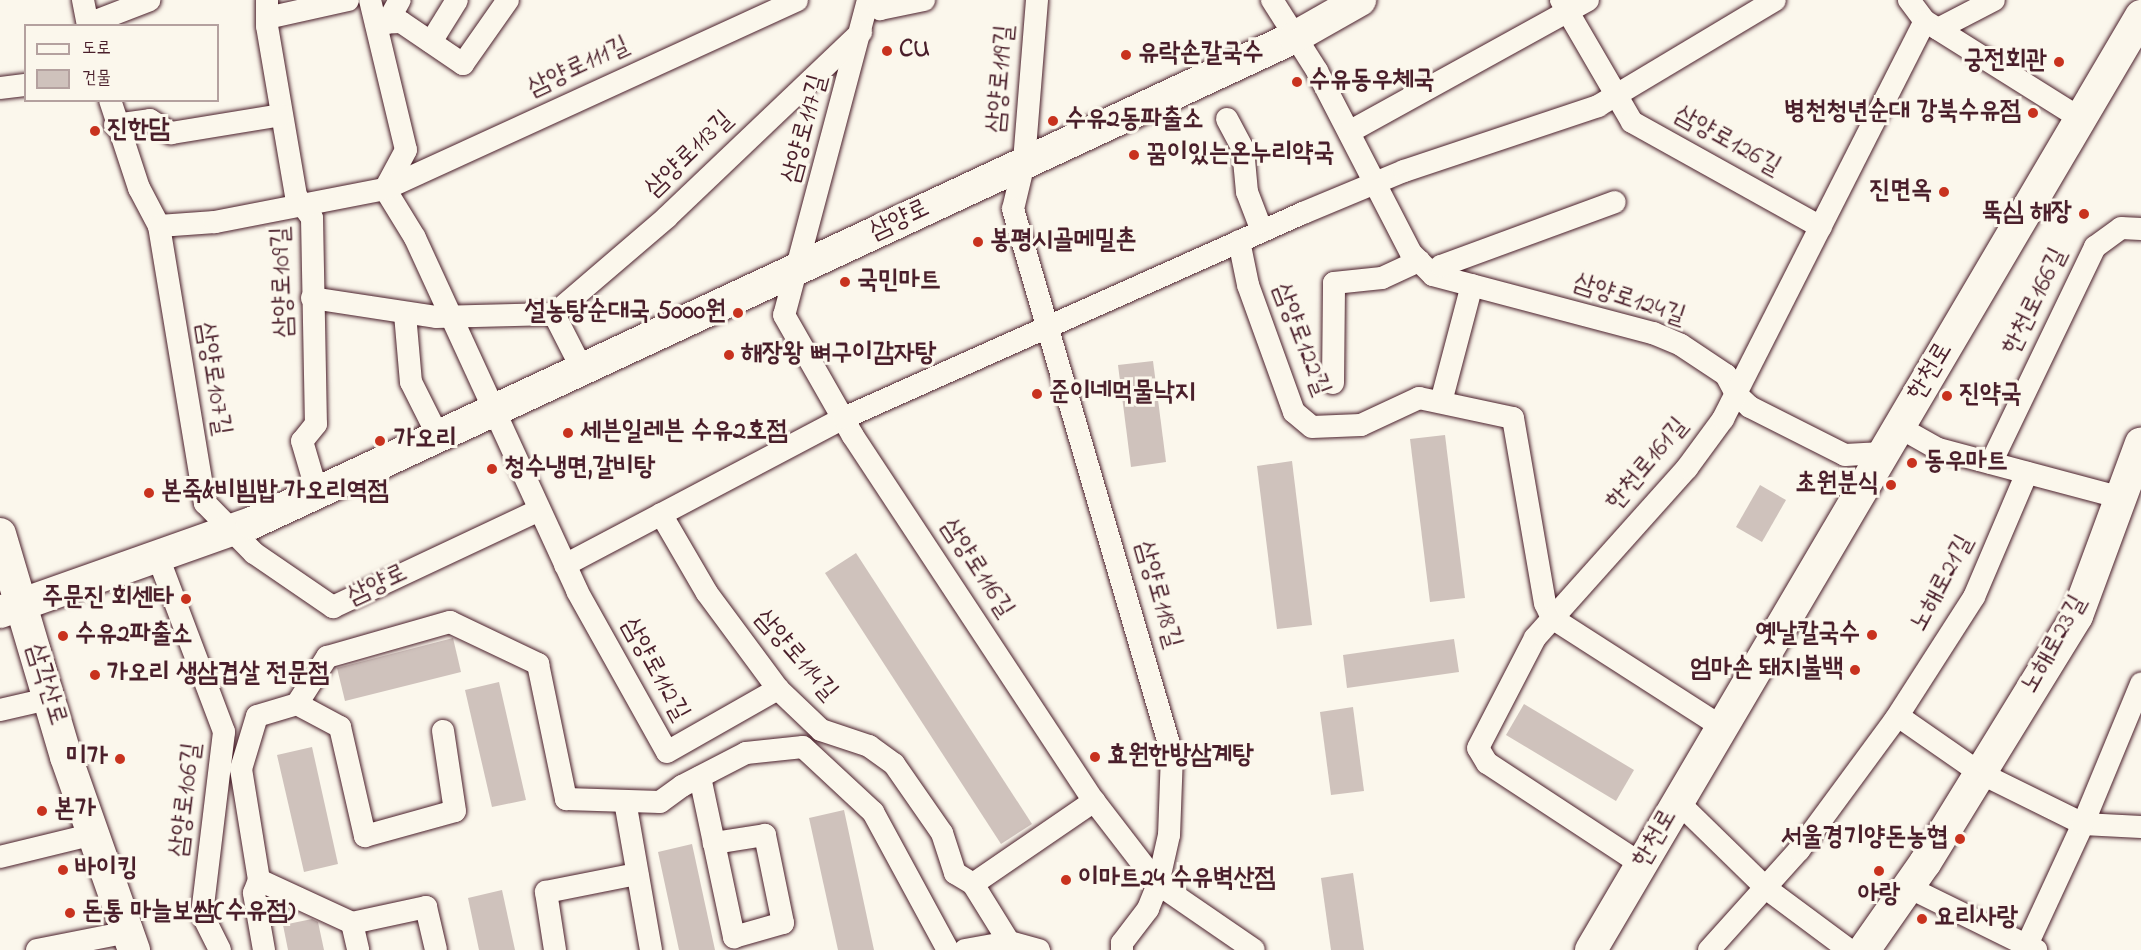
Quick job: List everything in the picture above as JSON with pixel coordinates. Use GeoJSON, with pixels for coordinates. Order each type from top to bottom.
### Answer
{"type":"FeatureCollection","features":[{"type":"Feature","properties":{"kind":"street"},"geometry":{"type":"LineString","coordinates":[[83,0],[88,24]]}},
{"type":"Feature","properties":{"kind":"street"},"geometry":{"type":"LineString","coordinates":[[90,24],[150,0]]}},
{"type":"Feature","properties":{"kind":"street"},"geometry":{"type":"LineString","coordinates":[[267,9],[348,0]]}},
{"type":"Feature","properties":{"kind":"street"},"geometry":{"type":"LineString","coordinates":[[370,0],[382,23],[406,150],[385,189]]}},
{"type":"Feature","properties":{"kind":"street"},"geometry":{"type":"LineString","coordinates":[[382,23],[400,0]]}},
{"type":"Feature","properties":{"kind":"street"},"geometry":{"type":"LineString","coordinates":[[431,42],[457,0]]}},
{"type":"Feature","properties":{"kind":"street"},"geometry":{"type":"LineString","coordinates":[[382,23],[401,22],[463,64],[508,0]]}},
{"type":"Feature","properties":{"kind":"street","name":"삼양로111길"},"geometry":{"type":"LineString","coordinates":[[385,189],[797,0]]}},
{"type":"Feature","properties":{"kind":"street","name":"삼양로117길"},"geometry":{"type":"LineString","coordinates":[[793,271],[822,182],[868,0]]}},
{"type":"Feature","properties":{"kind":"street"},"geometry":{"type":"LineString","coordinates":[[876,0],[880,9],[924,0]]}},
{"type":"Feature","properties":{"kind":"street","name":"삼양로119길"},"geometry":{"type":"LineString","coordinates":[[1024,163],[1037,0]]}},
{"type":"Feature","properties":{"kind":"street"},"geometry":{"type":"LineString","coordinates":[[1272,0],[1349,132],[1411,253],[1426,268]]}},
{"type":"Feature","properties":{"kind":"street","name":"삼양로"},"geometry":{"type":"LineString","coordinates":[[9,594],[158,557],[231,530],[438,436],[1295,36],[1360,0]]}},
{"type":"Feature","properties":{"kind":"street"},"geometry":{"type":"LineString","coordinates":[[1349,132],[1564,7],[1588,0]]}},
{"type":"Feature","properties":{"kind":"street"},"geometry":{"type":"LineString","coordinates":[[565,565],[844,418],[1239,241],[1376,183],[1598,106],[1775,0]]}},
{"type":"Feature","properties":{"kind":"street"},"geometry":{"type":"LineString","coordinates":[[1909,0],[1932,25],[2081,119]]}},
{"type":"Feature","properties":{"kind":"street"},"geometry":{"type":"LineString","coordinates":[[1932,25],[1994,0]]}},
{"type":"Feature","properties":{"kind":"street","name":"삼양로126길"},"geometry":{"type":"LineString","coordinates":[[1564,7],[1632,122],[1821,227]]}},
{"type":"Feature","properties":{"kind":"street","name":"삼양로109길"},"geometry":{"type":"LineString","coordinates":[[267,9],[281,114],[296,196],[306,204],[312,218],[316,424],[302,441],[317,492]]}},
{"type":"Feature","properties":{"kind":"street","name":"한천로"},"geometry":{"type":"LineString","coordinates":[[1591,950],[2141,16]]}},
{"type":"Feature","properties":{"kind":"street","name":"한천로161길"},"geometry":{"type":"LineString","coordinates":[[1641,864],[1487,763],[1478,748],[1535,638],[1686,468],[1737,394],[1821,227],[1932,25]]}},
{"type":"Feature","properties":{"kind":"street","name":"삼양로113길"},"geometry":{"type":"LineString","coordinates":[[554,314],[667,217],[861,32]]}},
{"type":"Feature","properties":{"kind":"street"},"geometry":{"type":"LineString","coordinates":[[0,88],[24,85]]}},
{"type":"Feature","properties":{"kind":"street","name":"삼양로107길"},"geometry":{"type":"LineString","coordinates":[[110,102],[115,125],[139,189],[159,226],[205,503],[231,530]]}},
{"type":"Feature","properties":{"kind":"street"},"geometry":{"type":"LineString","coordinates":[[115,125],[150,120],[171,133],[281,114]]}},
{"type":"Feature","properties":{"kind":"street"},"geometry":{"type":"LineString","coordinates":[[1227,119],[1243,149],[1247,192],[1262,231]]}},
{"type":"Feature","properties":{"kind":"street","name":"삼양로118길"},"geometry":{"type":"LineString","coordinates":[[1024,163],[1013,209],[1172,754],[1169,835],[1158,884],[1148,909],[1122,943],[1122,950]]}},
{"type":"Feature","properties":{"kind":"street"},"geometry":{"type":"LineString","coordinates":[[159,226],[215,222],[385,189]]}},
{"type":"Feature","properties":{"kind":"street"},"geometry":{"type":"LineString","coordinates":[[385,189],[415,238],[493,410]]}},
{"type":"Feature","properties":{"kind":"street"},"geometry":{"type":"LineString","coordinates":[[1333,383],[1334,283],[1382,278],[1441,266],[1615,202]]}},
{"type":"Feature","properties":{"kind":"street","name":"한천로166길"},"geometry":{"type":"LineString","coordinates":[[1991,463],[2095,247],[2121,228],[2141,229]]}},
{"type":"Feature","properties":{"kind":"street","name":"삼양로122길"},"geometry":{"type":"LineString","coordinates":[[1239,241],[1248,285],[1294,412],[1312,427],[1361,425],[1419,398],[1514,418],[1545,603],[1552,618]]}},
{"type":"Feature","properties":{"kind":"street","name":"삼양로124길"},"geometry":{"type":"LineString","coordinates":[[1426,268],[1472,285],[1653,333],[1681,345],[1726,375],[1737,394],[1750,407],[1845,455],[1883,453]]}},
{"type":"Feature","properties":{"kind":"street","name":"삼양로116길"},"geometry":{"type":"LineString","coordinates":[[793,271],[784,315],[844,418],[1094,801],[1158,884],[1254,950]]}},
{"type":"Feature","properties":{"kind":"street"},"geometry":{"type":"LineString","coordinates":[[1440,402],[1472,285]]}},
{"type":"Feature","properties":{"kind":"street"},"geometry":{"type":"LineString","coordinates":[[312,298],[405,314],[554,314],[582,369]]}},
{"type":"Feature","properties":{"kind":"street"},"geometry":{"type":"LineString","coordinates":[[405,314],[411,382],[438,436]]}},
{"type":"Feature","properties":{"kind":"street","name":"삼양로112길"},"geometry":{"type":"LineString","coordinates":[[493,410],[565,565],[667,752],[778,689]]}},
{"type":"Feature","properties":{"kind":"street"},"geometry":{"type":"LineString","coordinates":[[1899,427],[1938,449],[2027,473],[2129,485]]}},
{"type":"Feature","properties":{"kind":"street","name":"노해로23길"},"geometry":{"type":"LineString","coordinates":[[1864,950],[1908,887],[2077,616],[2129,485],[2141,443]]}},
{"type":"Feature","properties":{"kind":"street","name":"노해로21길"},"geometry":{"type":"LineString","coordinates":[[1709,950],[1767,889],[1898,716],[1974,597],[2027,473]]}},
{"type":"Feature","properties":{"kind":"street","name":"삼양로"},"geometry":{"type":"LineString","coordinates":[[231,530],[254,554],[333,607],[539,510]]}},
{"type":"Feature","properties":{"kind":"street","name":"삼양로114길"},"geometry":{"type":"LineString","coordinates":[[661,514],[707,593],[778,689],[821,729],[869,746],[894,764],[942,833],[955,873],[973,884],[1009,942]]}},
{"type":"Feature","properties":{"kind":"street","name":"삼각산로"},"geometry":{"type":"LineString","coordinates":[[0,534],[9,594],[48,699],[131,941],[37,950]]}},
{"type":"Feature","properties":{"kind":"street","name":"삼양로106길"},"geometry":{"type":"LineString","coordinates":[[158,557],[224,732],[202,914],[220,950]]}},
{"type":"Feature","properties":{"kind":"street"},"geometry":{"type":"LineString","coordinates":[[1552,618],[1722,727]]}},
{"type":"Feature","properties":{"kind":"street"},"geometry":{"type":"LineString","coordinates":[[264,950],[254,893],[259,880],[240,769],[257,716],[297,704],[327,657],[450,622],[538,664],[566,799],[660,802],[700,777],[746,753],[803,747],[873,812],[948,950]]}},
{"type":"Feature","properties":{"kind":"street"},"geometry":{"type":"LineString","coordinates":[[1908,887],[2031,948],[2141,684]]}},
{"type":"Feature","properties":{"kind":"street"},"geometry":{"type":"LineString","coordinates":[[0,711],[48,699]]}},
{"type":"Feature","properties":{"kind":"street"},"geometry":{"type":"LineString","coordinates":[[297,704],[339,727],[365,836],[455,811],[443,731]]}},
{"type":"Feature","properties":{"kind":"street"},"geometry":{"type":"LineString","coordinates":[[1898,716],[1980,773],[2083,824],[2141,827]]}},
{"type":"Feature","properties":{"kind":"street"},"geometry":{"type":"LineString","coordinates":[[700,777],[714,843],[734,937],[783,923],[765,835],[714,843]]}},
{"type":"Feature","properties":{"kind":"street"},"geometry":{"type":"LineString","coordinates":[[625,801],[651,950]]}},
{"type":"Feature","properties":{"kind":"street"},"geometry":{"type":"LineString","coordinates":[[973,884],[1094,801]]}},
{"type":"Feature","properties":{"kind":"street"},"geometry":{"type":"LineString","coordinates":[[1678,802],[1767,889],[1849,950]]}},
{"type":"Feature","properties":{"kind":"street"},"geometry":{"type":"LineString","coordinates":[[0,857],[94,834]]}},
{"type":"Feature","properties":{"kind":"street"},"geometry":{"type":"LineString","coordinates":[[555,950],[546,892],[637,874]]}},
{"type":"Feature","properties":{"kind":"street"},"geometry":{"type":"LineString","coordinates":[[259,880],[352,923],[426,907],[436,950]]}},
{"type":"Feature","properties":{"kind":"street"},"geometry":{"type":"LineString","coordinates":[[352,923],[358,950]]}},
{"type":"Feature","properties":{"kind":"street"},"geometry":{"type":"LineString","coordinates":[[965,950],[1009,942],[1039,950]]}},
{"type":"Feature","properties":{"kind":"building"},"geometry":{"type":"Polygon","coordinates":[[[1153,361],[1166,462],[1131,467],[1118,365],[1153,361]]]}},
{"type":"Feature","properties":{"kind":"building"},"geometry":{"type":"Polygon","coordinates":[[[1445,435],[1465,598],[1430,602],[1410,439],[1445,435]]]}},
{"type":"Feature","properties":{"kind":"building"},"geometry":{"type":"Polygon","coordinates":[[[1292,461],[1312,625],[1277,629],[1257,466],[1292,461]]]}},
{"type":"Feature","properties":{"kind":"building"},"geometry":{"type":"Polygon","coordinates":[[[1760,485],[1786,500],[1762,542],[1736,527],[1760,485]]]}},
{"type":"Feature","properties":{"kind":"building"},"geometry":{"type":"Polygon","coordinates":[[[856,553],[1032,824],[1001,844],[825,573],[856,553]]]}},
{"type":"Feature","properties":{"kind":"building"},"geometry":{"type":"Polygon","coordinates":[[[453,638],[461,672],[345,701],[337,668],[453,638]]]}},
{"type":"Feature","properties":{"kind":"building"},"geometry":{"type":"Polygon","coordinates":[[[1454,639],[1459,672],[1347,688],[1343,655],[1454,639]]]}},
{"type":"Feature","properties":{"kind":"building"},"geometry":{"type":"Polygon","coordinates":[[[499,682],[526,800],[492,807],[465,690],[499,682]]]}},
{"type":"Feature","properties":{"kind":"building"},"geometry":{"type":"Polygon","coordinates":[[[1524,704],[1634,770],[1616,801],[1506,735],[1524,704]]]}},
{"type":"Feature","properties":{"kind":"building"},"geometry":{"type":"Polygon","coordinates":[[[1353,707],[1364,791],[1331,795],[1320,712],[1353,707]]]}},
{"type":"Feature","properties":{"kind":"building"},"geometry":{"type":"Polygon","coordinates":[[[312,747],[338,864],[304,872],[277,755],[312,747]]]}},
{"type":"Feature","properties":{"kind":"building"},"geometry":{"type":"Polygon","coordinates":[[[844,810],[874,950],[838,950],[809,818],[844,810]]]}},
{"type":"Feature","properties":{"kind":"building"},"geometry":{"type":"Polygon","coordinates":[[[692,844],[715,950],[679,950],[658,852],[692,844]]]}},
{"type":"Feature","properties":{"kind":"building"},"geometry":{"type":"Polygon","coordinates":[[[1353,873],[1364,950],[1331,950],[1321,878],[1353,873]]]}},
{"type":"Feature","properties":{"kind":"building"},"geometry":{"type":"Polygon","coordinates":[[[502,890],[515,950],[479,950],[468,898],[502,890]]]}},
{"type":"Feature","properties":{"kind":"building"},"geometry":{"type":"Polygon","coordinates":[[[312,919],[318,922],[324,950],[288,950],[283,925],[312,919]]]}},
{"type":"Feature","properties":{"kind":"place","name":"CU"},"geometry":{"type":"Point","coordinates":[887,51]}},
{"type":"Feature","properties":{"kind":"place","name":"유락손칼국수"},"geometry":{"type":"Point","coordinates":[1126,55]}},
{"type":"Feature","properties":{"kind":"place","name":"궁전회관"},"geometry":{"type":"Point","coordinates":[2059,62]}},
{"type":"Feature","properties":{"kind":"place","name":"수유동우체국"},"geometry":{"type":"Point","coordinates":[1297,82]}},
{"type":"Feature","properties":{"kind":"place","name":"병천청년순대 강북수유점"},"geometry":{"type":"Point","coordinates":[2033,113]}},
{"type":"Feature","properties":{"kind":"place","name":"수유2동파출소"},"geometry":{"type":"Point","coordinates":[1053,121]}},
{"type":"Feature","properties":{"kind":"place","name":"진한담"},"geometry":{"type":"Point","coordinates":[95,131]}},
{"type":"Feature","properties":{"kind":"place","name":"꿈이있는온누리약국"},"geometry":{"type":"Point","coordinates":[1134,155]}},
{"type":"Feature","properties":{"kind":"place","name":"진면옥"},"geometry":{"type":"Point","coordinates":[1944,192]}},
{"type":"Feature","properties":{"kind":"place","name":"뚝심 해장"},"geometry":{"type":"Point","coordinates":[2084,214]}},
{"type":"Feature","properties":{"kind":"place","name":"봉평시골메밀촌"},"geometry":{"type":"Point","coordinates":[978,242]}},
{"type":"Feature","properties":{"kind":"place","name":"국민마트"},"geometry":{"type":"Point","coordinates":[845,282]}},
{"type":"Feature","properties":{"kind":"place","name":"설농탕순대국 5000원"},"geometry":{"type":"Point","coordinates":[738,313]}},
{"type":"Feature","properties":{"kind":"place","name":"해장왕 뼈구이감자탕"},"geometry":{"type":"Point","coordinates":[729,355]}},
{"type":"Feature","properties":{"kind":"place","name":"준이네먹물낙지"},"geometry":{"type":"Point","coordinates":[1037,394]}},
{"type":"Feature","properties":{"kind":"place","name":"진약국"},"geometry":{"type":"Point","coordinates":[1947,396]}},
{"type":"Feature","properties":{"kind":"place","name":"세븐일레븐 수유2호점"},"geometry":{"type":"Point","coordinates":[568,433]}},
{"type":"Feature","properties":{"kind":"place","name":"가오리"},"geometry":{"type":"Point","coordinates":[380,441]}},
{"type":"Feature","properties":{"kind":"place","name":"동우마트"},"geometry":{"type":"Point","coordinates":[1912,463]}},
{"type":"Feature","properties":{"kind":"place","name":"청수냉면,갈비탕"},"geometry":{"type":"Point","coordinates":[492,469]}},
{"type":"Feature","properties":{"kind":"place","name":"초원분식"},"geometry":{"type":"Point","coordinates":[1891,485]}},
{"type":"Feature","properties":{"kind":"place","name":"본죽&비빔밥 가오리역점"},"geometry":{"type":"Point","coordinates":[149,493]}},
{"type":"Feature","properties":{"kind":"place","name":"주문진 회센타"},"geometry":{"type":"Point","coordinates":[186,599]}},
{"type":"Feature","properties":{"kind":"place","name":"옛날칼국수"},"geometry":{"type":"Point","coordinates":[1872,635]}},
{"type":"Feature","properties":{"kind":"place","name":"수유2파출소"},"geometry":{"type":"Point","coordinates":[63,636]}},
{"type":"Feature","properties":{"kind":"place","name":"엄마손 돼지불백"},"geometry":{"type":"Point","coordinates":[1855,670]}},
{"type":"Feature","properties":{"kind":"place","name":"가오리 생삼겹살 전문점"},"geometry":{"type":"Point","coordinates":[95,675]}},
{"type":"Feature","properties":{"kind":"place","name":"효원한방삼계탕"},"geometry":{"type":"Point","coordinates":[1095,757]}},
{"type":"Feature","properties":{"kind":"place","name":"미가"},"geometry":{"type":"Point","coordinates":[120,759]}},
{"type":"Feature","properties":{"kind":"place","name":"본가"},"geometry":{"type":"Point","coordinates":[42,811]}},
{"type":"Feature","properties":{"kind":"place","name":"서울경기양돈농협"},"geometry":{"type":"Point","coordinates":[1960,839]}},
{"type":"Feature","properties":{"kind":"place","name":"바이킹"},"geometry":{"type":"Point","coordinates":[63,870]}},
{"type":"Feature","properties":{"kind":"place","name":"아랑"},"geometry":{"type":"Point","coordinates":[1879,871]}},
{"type":"Feature","properties":{"kind":"place","name":"이마트24 수유벽산점"},"geometry":{"type":"Point","coordinates":[1066,880]}},
{"type":"Feature","properties":{"kind":"place","name":"돈통 마늘보쌈(수유점)"},"geometry":{"type":"Point","coordinates":[70,913]}},
{"type":"Feature","properties":{"kind":"place","name":"요리사랑"},"geometry":{"type":"Point","coordinates":[1922,919]}}]}
